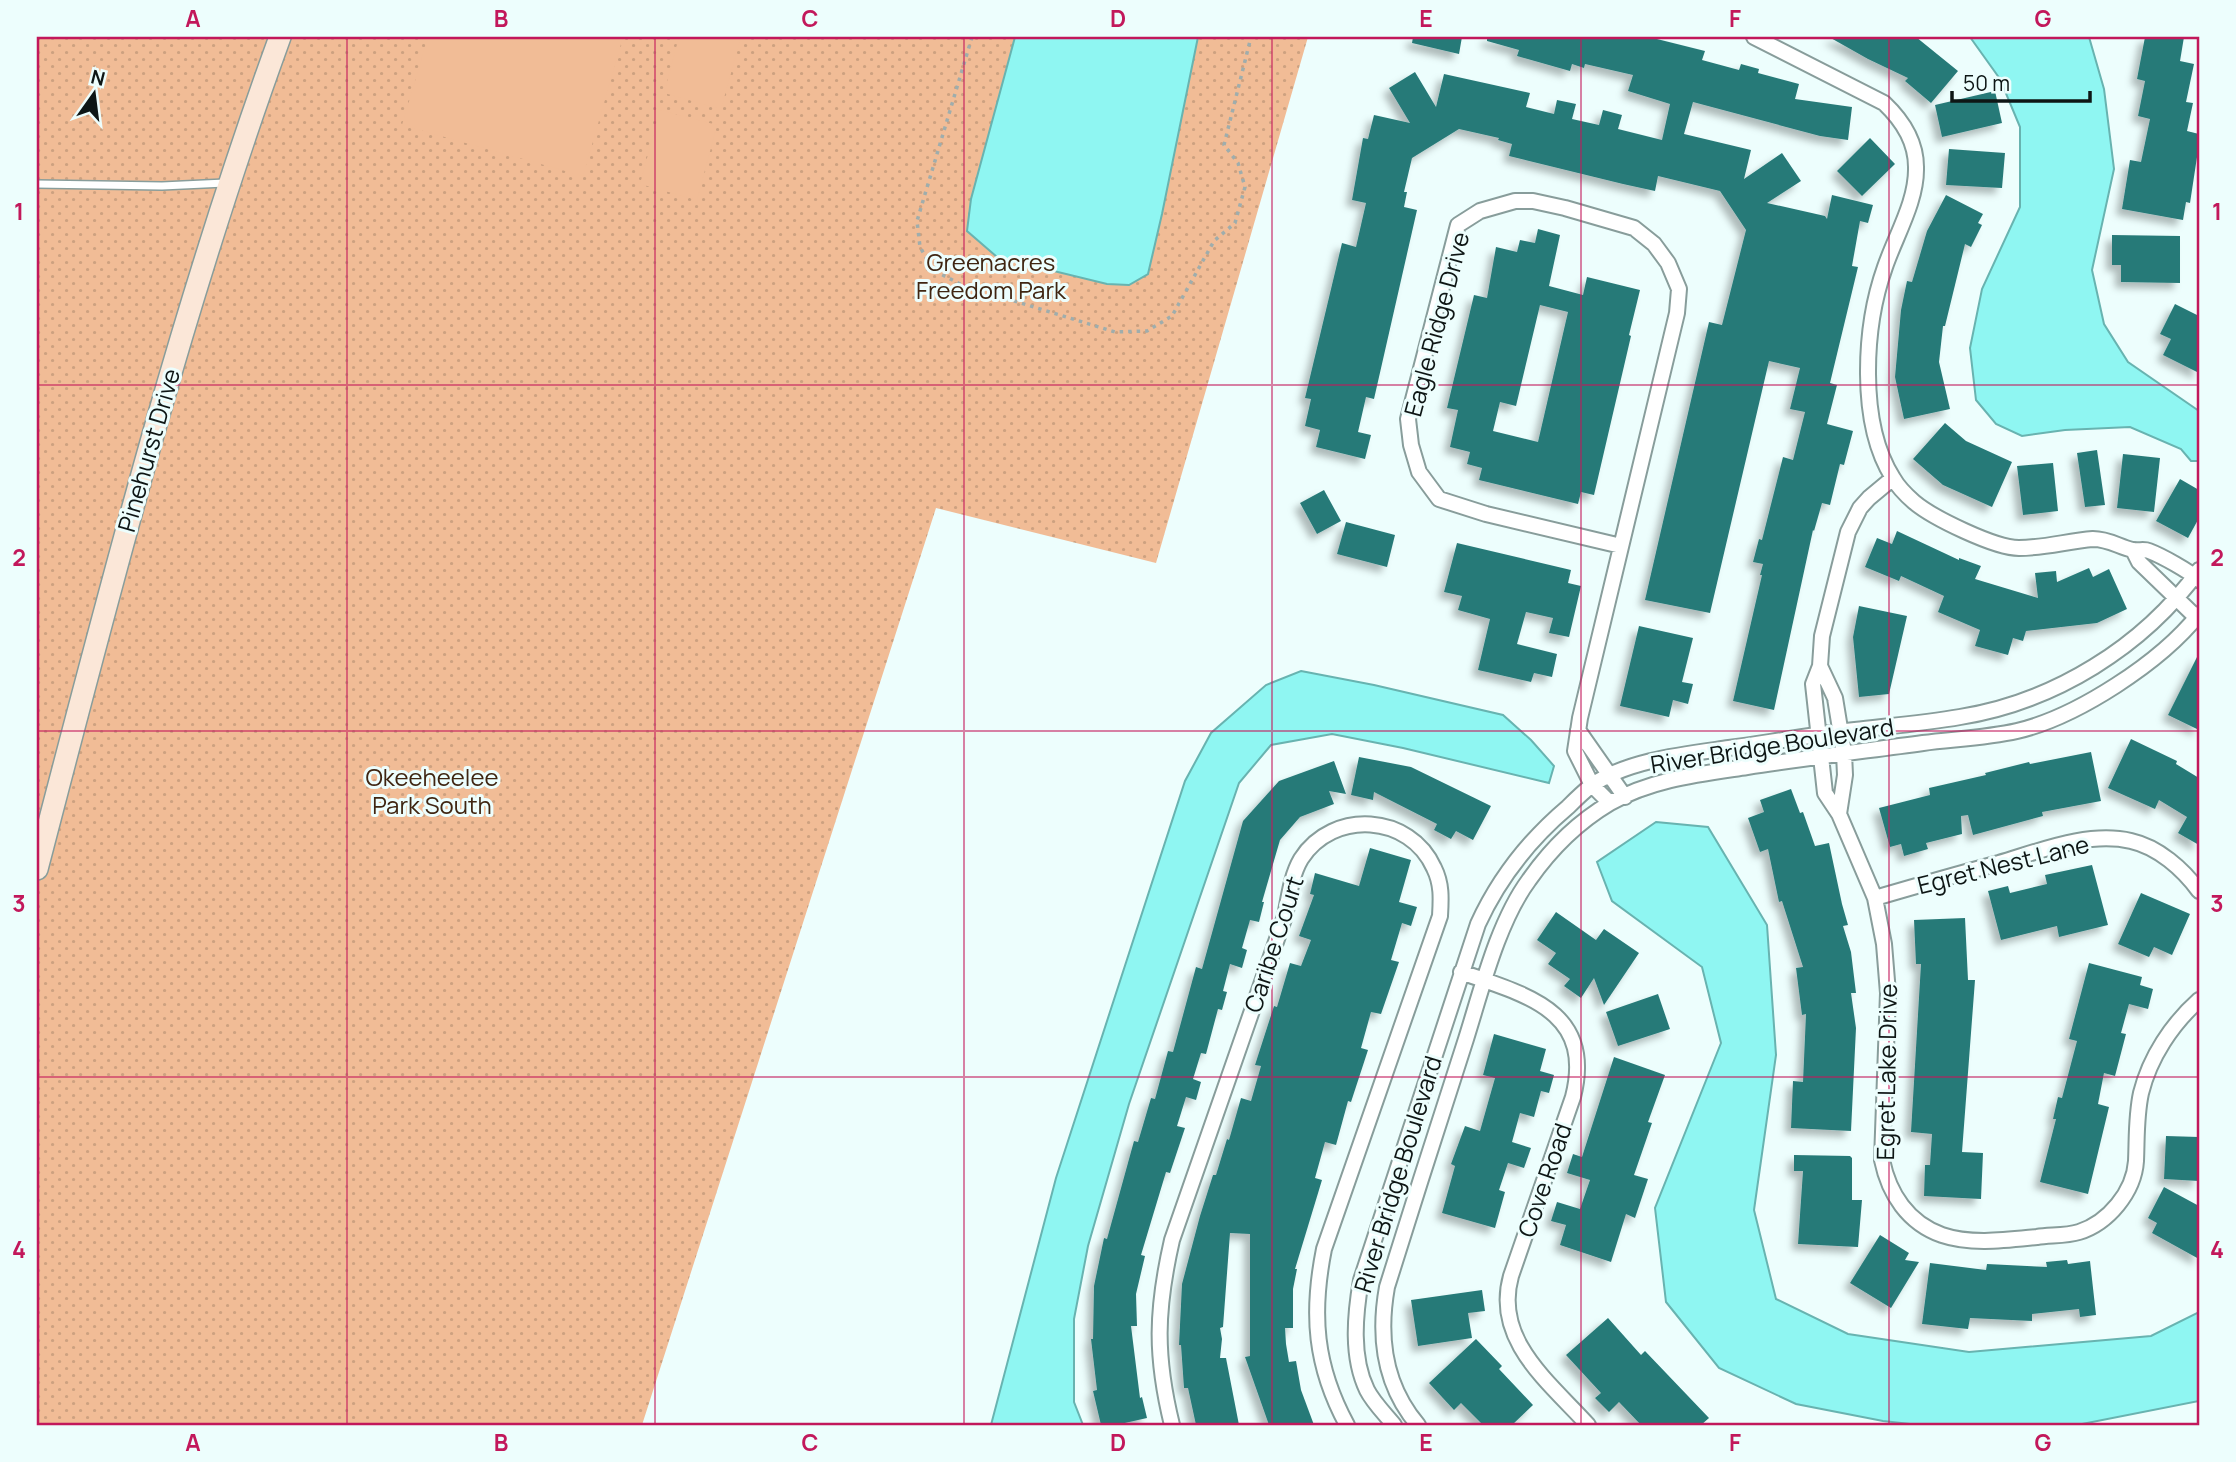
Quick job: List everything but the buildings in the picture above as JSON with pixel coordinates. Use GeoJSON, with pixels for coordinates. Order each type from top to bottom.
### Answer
{"type":"FeatureCollection","features":[{"type":"Feature","properties":{"kind":"street","name":"Pinehurst Drive"},"geometry":{"type":"LineString","coordinates":[[37,869],[173,361],[279,37]]}},
{"type":"Feature","properties":{"kind":"street"},"geometry":{"type":"LineString","coordinates":[[1754,37],[1884,103],[1903,124],[1914,150],[1914,192],[1877,293],[1868,360],[1873,422],[1885,462],[1904,493],[1924,510],[2004,546],[2031,547],[2094,539],[2121,544],[2133,550],[2148,550],[2198,576]]}},
{"type":"Feature","properties":{"kind":"street","name":"Eagle Ridge Drive"},"geometry":{"type":"LineString","coordinates":[[1610,803],[1592,785],[1575,751],[1620,546],[1677,313],[1679,289],[1668,263],[1654,244],[1634,228],[1533,201],[1515,201],[1480,211],[1458,225],[1408,419],[1411,445],[1419,472],[1439,499],[1486,514],[1620,546]]}},
{"type":"Feature","properties":{"kind":"street","name":"Egret Lake Drive"},"geometry":{"type":"LineString","coordinates":[[1893,478],[1860,508],[1848,531],[1822,636],[1820,666],[1813,684],[1825,793],[1839,814],[1875,898],[1884,944],[1888,993],[1882,1160],[1894,1195],[1907,1213],[1931,1230],[1945,1236],[1993,1241],[2077,1233],[2091,1227],[2123,1198],[2136,1164],[2136,1123],[2141,1095],[2155,1056],[2169,1032],[2199,1000]]}},
{"type":"Feature","properties":{"kind":"street"},"geometry":{"type":"LineString","coordinates":[[2133,550],[2138,562],[2198,618]]}},
{"type":"Feature","properties":{"kind":"street","name":"River Bridge Boulevard"},"geometry":{"type":"LineString","coordinates":[[1394,1425],[1367,1390],[1359,1363],[1356,1336],[1361,1280],[1478,924],[1490,898],[1512,864],[1547,825],[1592,785],[1619,772],[1680,755],[1818,734],[1961,717],[2020,702],[2062,684],[2101,662],[2161,615],[2198,576]]}},
{"type":"Feature","properties":{"kind":"street","name":"River Bridge Boulevard"},"geometry":{"type":"LineString","coordinates":[[1418,1425],[1402,1402],[1385,1358],[1382,1334],[1387,1287],[1484,980],[1508,917],[1527,883],[1549,854],[1569,834],[1610,803],[1681,777],[1821,756],[1986,736],[2055,719],[2129,677],[2198,618]]}},
{"type":"Feature","properties":{"kind":"street"},"geometry":{"type":"LineString","coordinates":[[1820,666],[1835,698],[1844,753],[1845,775],[1839,814]]}},
{"type":"Feature","properties":{"kind":"street"},"geometry":{"type":"LineString","coordinates":[[1578,730],[1625,797]]}},
{"type":"Feature","properties":{"kind":"street","name":"Caribe Court"},"geometry":{"type":"LineString","coordinates":[[1172,1425],[1159,1362],[1158,1321],[1172,1240],[1285,916],[1295,872],[1301,859],[1319,839],[1343,827],[1370,824],[1396,830],[1419,845],[1434,867],[1441,893],[1440,916],[1324,1249],[1318,1280],[1315,1312],[1318,1343],[1332,1394],[1347,1425]]}},
{"type":"Feature","properties":{"kind":"street","name":"Egret Nest Lane"},"geometry":{"type":"LineString","coordinates":[[1875,898],[2065,844],[2104,839],[2130,841],[2157,852],[2182,871],[2199,891]]}},
{"type":"Feature","properties":{"kind":"street","name":"Cove Road"},"geometry":{"type":"LineString","coordinates":[[1461,972],[1531,998],[1549,1008],[1567,1029],[1576,1055],[1578,1069],[1573,1097],[1511,1276],[1506,1303],[1507,1317],[1517,1343],[1588,1425]]}},
{"type":"Feature","properties":{"kind":"lane"},"geometry":{"type":"LineString","coordinates":[[37,184],[162,186],[230,183]]}},
{"type":"Feature","properties":{"kind":"path"},"geometry":{"type":"LineString","coordinates":[[972,37],[917,222],[920,247],[933,270],[962,285],[1115,332],[1147,331],[1172,316],[1214,241],[1236,223],[1245,187],[1238,163],[1224,145],[1251,37]]}},
{"type":"Feature","properties":{"kind":"green space","name":"Okeeheelee Park South"},"geometry":{"type":"Polygon","coordinates":[[[37,37],[1308,37],[1156,563],[936,508],[642,1425],[37,1425],[37,37]]]}},
{"type":"Feature","properties":{"kind":"green space"},"geometry":{"type":"Polygon","coordinates":[[[428,37],[623,37],[583,176],[402,125],[428,37]]]}},
{"type":"Feature","properties":{"kind":"green space"},"geometry":{"type":"Polygon","coordinates":[[[679,37],[741,37],[721,109],[664,93],[679,37]]]}},
{"type":"Feature","properties":{"kind":"green space"},"geometry":{"type":"Polygon","coordinates":[[[660,110],[717,125],[697,200],[640,184],[660,110]]]}},
{"type":"Feature","properties":{"kind":"water"},"geometry":{"type":"Polygon","coordinates":[[[1015,37],[1198,37],[1148,274],[1129,285],[1107,284],[997,257],[967,231],[971,199],[1015,37]]]}},
{"type":"Feature","properties":{"kind":"water"},"geometry":{"type":"Polygon","coordinates":[[[1970,37],[2089,37],[2104,89],[2114,169],[2092,270],[2104,324],[2128,362],[2199,411],[2199,461],[2191,461],[2181,449],[2130,427],[2065,430],[2022,436],[1996,424],[1976,400],[1970,348],[1982,289],[2020,207],[2020,127],[2000,79],[1970,37]]]}},
{"type":"Feature","properties":{"kind":"water"},"geometry":{"type":"Polygon","coordinates":[[[1301,671],[1503,715],[1531,740],[1554,766],[1549,783],[1332,734],[1271,745],[1239,783],[1129,1104],[1088,1246],[1074,1319],[1074,1402],[1083,1425],[991,1425],[1056,1178],[1185,781],[1211,733],[1266,685],[1301,671]]]}},
{"type":"Feature","properties":{"kind":"water"},"geometry":{"type":"Polygon","coordinates":[[[1656,822],[1708,827],[1767,925],[1776,1055],[1754,1210],[1776,1299],[1848,1334],[1969,1352],[2151,1336],[2199,1312],[2199,1401],[2077,1425],[1919,1425],[1883,1421],[1796,1404],[1719,1368],[1666,1302],[1655,1208],[1721,1043],[1702,967],[1612,901],[1597,862],[1656,822]]]}},
{"type":"Feature","properties":{"kind":"park label","name":"Greenacres Freedom Park"},"geometry":{"type":"Point","coordinates":[991,275]}}]}
